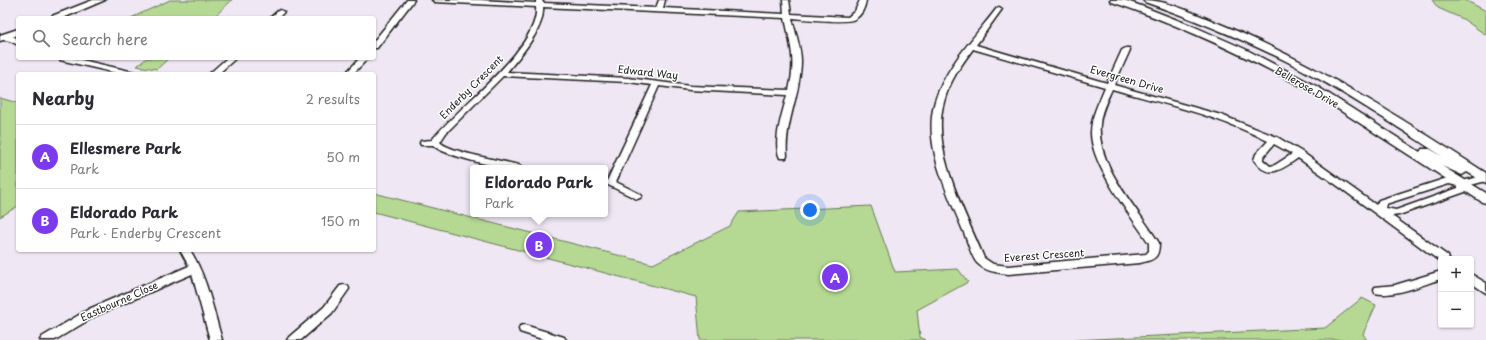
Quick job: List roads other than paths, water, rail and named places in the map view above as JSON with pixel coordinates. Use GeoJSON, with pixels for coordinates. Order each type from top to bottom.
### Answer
{"type":"FeatureCollection","features":[{"type":"Feature","properties":{"kind":"main road","name":"Bellerose Drive"},"geometry":{"type":"LineString","coordinates":[[1115,0],[1163,17],[1214,38],[1263,62],[1314,90],[1486,199]]}},
{"type":"Feature","properties":{"kind":"main road","name":"Bellerose Drive"},"geometry":{"type":"LineString","coordinates":[[1148,0],[1219,27],[1312,71],[1378,109],[1485,178]]}},
{"type":"Feature","properties":{"kind":"main road"},"geometry":{"type":"LineString","coordinates":[[1314,90],[1452,166],[1485,178]]}},
{"type":"Feature","properties":{"kind":"main road"},"geometry":{"type":"LineString","coordinates":[[1463,184],[1486,191]]}},
{"type":"Feature","properties":{"kind":"street"},"geometry":{"type":"LineString","coordinates":[[60,16],[101,0]]}},
{"type":"Feature","properties":{"kind":"street"},"geometry":{"type":"LineString","coordinates":[[376,44],[411,0]]}},
{"type":"Feature","properties":{"kind":"street"},"geometry":{"type":"LineString","coordinates":[[435,0],[539,2],[659,10],[851,19],[860,10],[863,0]]}},
{"type":"Feature","properties":{"kind":"street"},"geometry":{"type":"LineString","coordinates":[[659,10],[662,0]]}},
{"type":"Feature","properties":{"kind":"street"},"geometry":{"type":"LineString","coordinates":[[783,156],[781,143],[792,93],[797,61],[787,16],[786,0]]}},
{"type":"Feature","properties":{"kind":"street","name":"Enderby Crescent"},"geometry":{"type":"LineString","coordinates":[[436,142],[443,131],[502,74],[512,62],[536,26],[540,13],[539,2]]}},
{"type":"Feature","properties":{"kind":"street"},"geometry":{"type":"LineString","coordinates":[[972,46],[999,9]]}},
{"type":"Feature","properties":{"kind":"street"},"geometry":{"type":"LineString","coordinates":[[276,16],[280,12]]}},
{"type":"Feature","properties":{"kind":"street"},"geometry":{"type":"LineString","coordinates":[[1,38],[16,33]]}},
{"type":"Feature","properties":{"kind":"street"},"geometry":{"type":"LineString","coordinates":[[1,38],[12,39],[16,42]]}},
{"type":"Feature","properties":{"kind":"street","name":"Everest Crescent"},"geometry":{"type":"LineString","coordinates":[[972,46],[945,86],[938,111],[936,140],[942,166],[980,260],[996,269],[1008,270],[1140,259],[1152,256],[1154,252],[1154,243],[1109,175],[1097,151],[1095,134],[1096,121],[1110,86]]}},
{"type":"Feature","properties":{"kind":"street","name":"Evergreen Drive"},"geometry":{"type":"LineString","coordinates":[[972,46],[1230,120],[1255,130],[1299,154],[1440,256]]}},
{"type":"Feature","properties":{"kind":"street"},"geometry":{"type":"LineString","coordinates":[[1110,86],[1126,50]]}},
{"type":"Feature","properties":{"kind":"street"},"geometry":{"type":"LineString","coordinates":[[72,60],[123,72]]}},
{"type":"Feature","properties":{"kind":"street"},"geometry":{"type":"LineString","coordinates":[[214,72],[230,60]]}},
{"type":"Feature","properties":{"kind":"street"},"geometry":{"type":"LineString","coordinates":[[351,72],[362,60]]}},
{"type":"Feature","properties":{"kind":"street","name":"Edward Way"},"geometry":{"type":"LineString","coordinates":[[502,74],[628,80],[690,88],[792,93]]}},
{"type":"Feature","properties":{"kind":"street"},"geometry":{"type":"LineString","coordinates":[[637,196],[608,184],[615,177],[656,84]]}},
{"type":"Feature","properties":{"kind":"street"},"geometry":{"type":"LineString","coordinates":[[1274,139],[1258,158],[1260,163],[1265,167],[1276,169],[1299,154]]}},
{"type":"Feature","properties":{"kind":"street"},"geometry":{"type":"LineString","coordinates":[[424,143],[436,142],[439,147],[452,152],[506,165]]}},
{"type":"Feature","properties":{"kind":"street"},"geometry":{"type":"LineString","coordinates":[[1463,184],[1462,190],[1396,213],[1379,211],[1382,202],[1437,184],[1449,181],[1463,184],[1485,178]]}},
{"type":"Feature","properties":{"kind":"street"},"geometry":{"type":"LineString","coordinates":[[186,252],[195,268],[216,340]]}},
{"type":"Feature","properties":{"kind":"street","name":"Eastbourne Close"},"geometry":{"type":"LineString","coordinates":[[46,340],[93,312],[195,268]]}},
{"type":"Feature","properties":{"kind":"street"},"geometry":{"type":"LineString","coordinates":[[1379,290],[1395,289],[1438,276]]}},
{"type":"Feature","properties":{"kind":"street"},"geometry":{"type":"LineString","coordinates":[[1474,280],[1486,289]]}},
{"type":"Feature","properties":{"kind":"street"},"geometry":{"type":"LineString","coordinates":[[293,340],[328,310],[344,289]]}},
{"type":"Feature","properties":{"kind":"street"},"geometry":{"type":"LineString","coordinates":[[524,329],[560,340]]}},
{"type":"Feature","properties":{"kind":"place","name":"Eldorado Park"},"geometry":{"type":"Point","coordinates":[539,245]}},
{"type":"Feature","properties":{"kind":"place","name":"Ellesmere Park"},"geometry":{"type":"Point","coordinates":[835,277]}}]}
